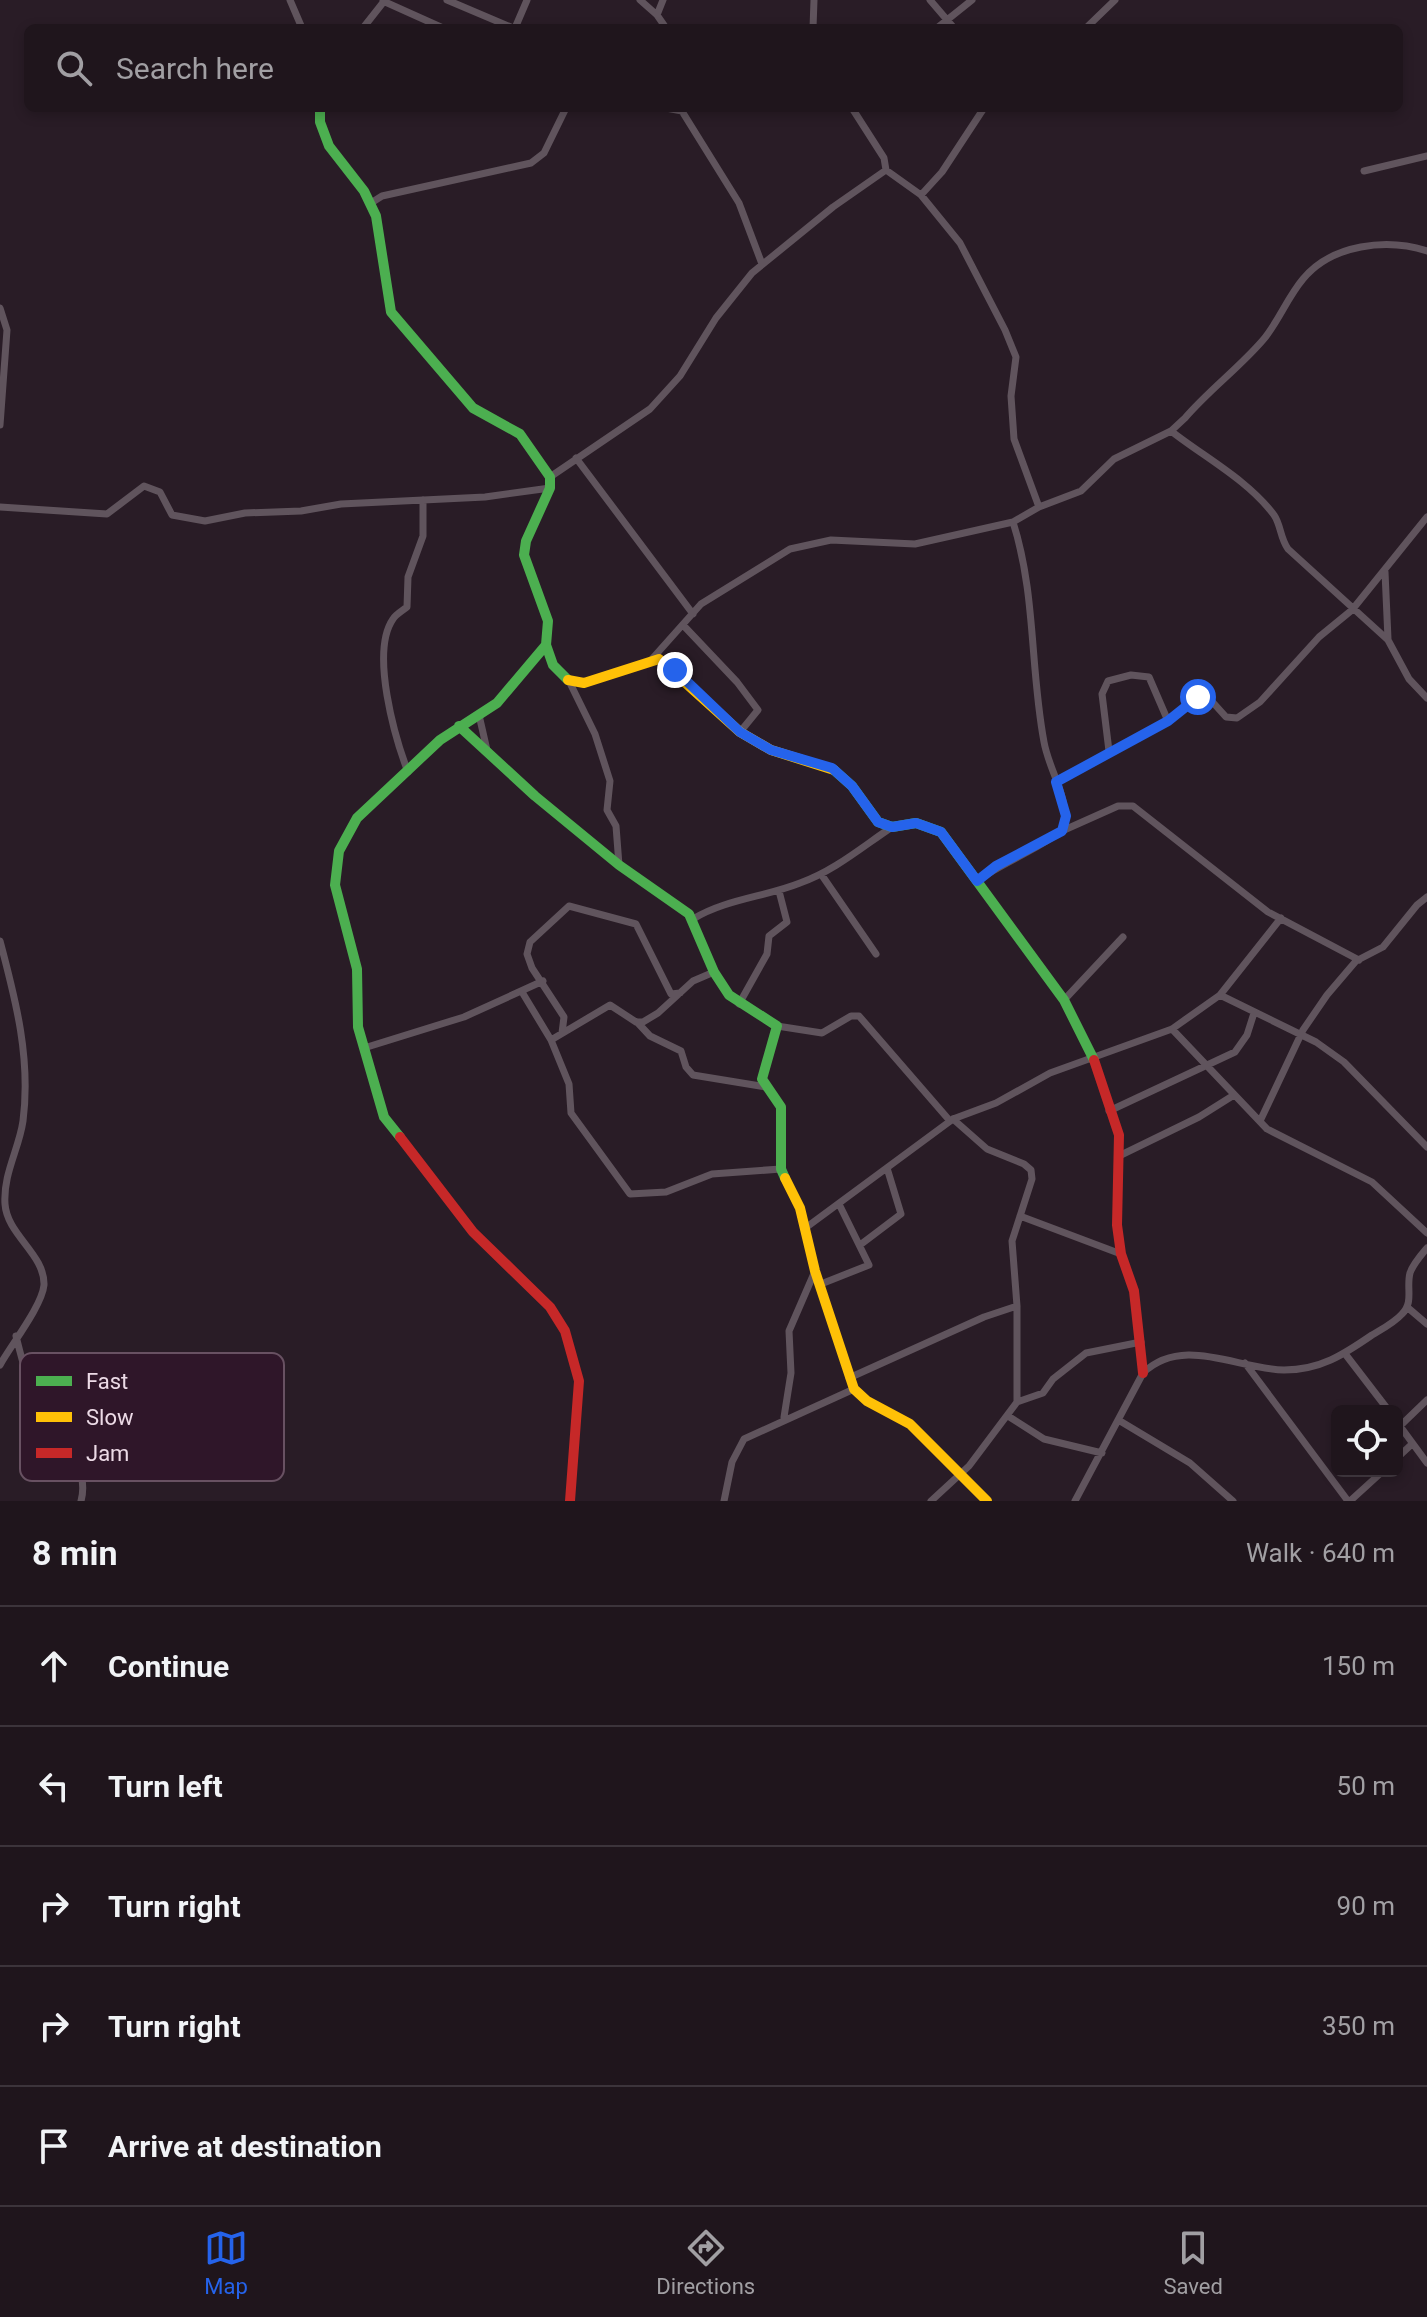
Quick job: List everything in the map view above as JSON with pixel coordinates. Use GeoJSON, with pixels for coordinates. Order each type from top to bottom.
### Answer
{"type":"FeatureCollection","features":[{"type":"Feature","properties":{"kind":"street"},"geometry":{"type":"LineString","coordinates":[[290,0],[300,24]]}},
{"type":"Feature","properties":{"kind":"street"},"geometry":{"type":"LineString","coordinates":[[447,0],[504,24]]}},
{"type":"Feature","properties":{"kind":"street"},"geometry":{"type":"LineString","coordinates":[[516,24],[527,0]]}},
{"type":"Feature","properties":{"kind":"street"},"geometry":{"type":"LineString","coordinates":[[640,0],[663,24]]}},
{"type":"Feature","properties":{"kind":"street"},"geometry":{"type":"LineString","coordinates":[[657,15],[663,0]]}},
{"type":"Feature","properties":{"kind":"street"},"geometry":{"type":"LineString","coordinates":[[813,24],[814,0]]}},
{"type":"Feature","properties":{"kind":"street"},"geometry":{"type":"LineString","coordinates":[[930,0],[951,24]]}},
{"type":"Feature","properties":{"kind":"street"},"geometry":{"type":"LineString","coordinates":[[941,24],[972,0]]}},
{"type":"Feature","properties":{"kind":"street"},"geometry":{"type":"LineString","coordinates":[[1090,24],[1115,0]]}},
{"type":"Feature","properties":{"kind":"street"},"geometry":{"type":"LineString","coordinates":[[366,24],[384,1],[434,24]]}},
{"type":"Feature","properties":{"kind":"street"},"geometry":{"type":"LineString","coordinates":[[320,112],[322,137],[356,178],[371,203],[382,238],[386,286],[396,320],[473,408],[520,434],[550,482]]}},
{"type":"Feature","properties":{"kind":"street"},"geometry":{"type":"LineString","coordinates":[[371,203],[382,196],[536,161],[544,153],[564,112]]}},
{"type":"Feature","properties":{"kind":"street"},"geometry":{"type":"LineString","coordinates":[[682,112],[739,203],[762,264]]}},
{"type":"Feature","properties":{"kind":"street"},"geometry":{"type":"LineString","coordinates":[[855,112],[884,158],[886,170],[921,195],[974,264],[1014,350],[1014,439],[1039,507]]}},
{"type":"Feature","properties":{"kind":"street"},"geometry":{"type":"LineString","coordinates":[[921,195],[942,172],[981,112]]}},
{"type":"Feature","properties":{"kind":"street"},"geometry":{"type":"LineString","coordinates":[[1364,171],[1427,156]]}},
{"type":"Feature","properties":{"kind":"street"},"geometry":{"type":"LineString","coordinates":[[619,865],[616,826],[607,812],[610,781],[595,734],[569,681],[553,665],[546,645],[548,621],[524,555],[526,541],[550,482],[576,458],[650,409],[690,362],[716,318],[762,264],[886,170]]}},
{"type":"Feature","properties":{"kind":"street"},"geometry":{"type":"LineString","coordinates":[[652,659],[722,588],[778,555],[831,540],[915,544],[1013,522],[1039,507],[1081,491],[1114,459],[1171,431],[1266,336],[1303,278],[1314,267],[1336,255],[1370,245],[1402,244],[1427,251]]}},
{"type":"Feature","properties":{"kind":"street"},"geometry":{"type":"LineString","coordinates":[[0,308],[7,330],[0,425]]}},
{"type":"Feature","properties":{"kind":"street"},"geometry":{"type":"LineString","coordinates":[[1171,431],[1239,482],[1274,516],[1283,542],[1352,610],[1388,640],[1409,679],[1427,698]]}},
{"type":"Feature","properties":{"kind":"street"},"geometry":{"type":"LineString","coordinates":[[576,458],[693,614]]}},
{"type":"Feature","properties":{"kind":"street"},"geometry":{"type":"LineString","coordinates":[[0,507],[107,514],[144,486],[160,492],[172,515],[205,521],[245,513],[301,511],[341,504],[485,497],[550,482]]}},
{"type":"Feature","properties":{"kind":"street"},"geometry":{"type":"LineString","coordinates":[[408,772],[389,709],[386,640],[391,621],[407,607],[408,577],[423,536],[423,500]]}},
{"type":"Feature","properties":{"kind":"street"},"geometry":{"type":"LineString","coordinates":[[1056,782],[1168,721],[1204,696],[1226,717],[1246,713],[1319,637],[1352,610],[1427,517]]}},
{"type":"Feature","properties":{"kind":"street"},"geometry":{"type":"LineString","coordinates":[[1013,522],[1029,586],[1032,661],[1041,727],[1066,816],[1062,831]]}},
{"type":"Feature","properties":{"kind":"street"},"geometry":{"type":"LineString","coordinates":[[1385,570],[1388,640]]}},
{"type":"Feature","properties":{"kind":"street"},"geometry":{"type":"LineString","coordinates":[[683,625],[737,682],[758,710],[740,732]]}},
{"type":"Feature","properties":{"kind":"street"},"geometry":{"type":"LineString","coordinates":[[546,645],[504,697],[459,726],[357,818],[345,838],[336,866],[339,907],[357,969],[356,1002],[364,1048],[379,1104],[394,1134],[479,1239],[550,1307],[565,1331],[579,1381],[570,1501]]}},
{"type":"Feature","properties":{"kind":"street"},"geometry":{"type":"LineString","coordinates":[[569,681],[584,683],[659,659],[675,670],[740,732],[771,750],[832,768],[852,786],[878,822],[892,827]]}},
{"type":"Feature","properties":{"kind":"street"},"geometry":{"type":"LineString","coordinates":[[1109,751],[1102,694],[1108,681],[1131,675],[1149,677],[1168,721]]}},
{"type":"Feature","properties":{"kind":"street"},"geometry":{"type":"LineString","coordinates":[[479,715],[487,750]]}},
{"type":"Feature","properties":{"kind":"street"},"geometry":{"type":"LineString","coordinates":[[459,726],[535,796],[619,865],[693,919],[714,972],[739,1004],[777,1026],[822,1033],[851,1016],[859,1016],[952,1120],[987,1149],[1017,1160],[1031,1170],[1031,1187],[1012,1241],[1017,1306],[1017,1402],[961,1473],[931,1501]]}},
{"type":"Feature","properties":{"kind":"street"},"geometry":{"type":"LineString","coordinates":[[977,881],[996,866],[1062,831],[1128,804],[1150,818],[1252,901],[1359,960]]}},
{"type":"Feature","properties":{"kind":"street"},"geometry":{"type":"LineString","coordinates":[[693,919],[718,906],[779,891],[821,874],[892,827],[916,823],[935,828],[950,842],[1064,1000],[1093,1057],[1119,1135],[1121,1155],[1116,1202],[1121,1254],[1134,1291],[1143,1373]]}},
{"type":"Feature","properties":{"kind":"street"},"geometry":{"type":"LineString","coordinates":[[821,874],[876,954]]}},
{"type":"Feature","properties":{"kind":"street"},"geometry":{"type":"LineString","coordinates":[[739,1004],[767,954],[769,936],[787,922],[779,891]]}},
{"type":"Feature","properties":{"kind":"street"},"geometry":{"type":"LineString","coordinates":[[1261,1119],[1301,1035],[1327,995],[1359,960],[1383,947],[1427,897]]}},
{"type":"Feature","properties":{"kind":"street"},"geometry":{"type":"LineString","coordinates":[[562,1033],[564,1017],[532,968],[527,949],[564,908],[572,906],[636,924],[664,985],[671,994],[680,993]]}},
{"type":"Feature","properties":{"kind":"street"},"geometry":{"type":"LineString","coordinates":[[804,1229],[952,1120],[1093,1057],[1172,1029],[1220,995],[1281,918]]}},
{"type":"Feature","properties":{"kind":"street"},"geometry":{"type":"LineString","coordinates":[[1064,1000],[1123,937]]}},
{"type":"Feature","properties":{"kind":"street"},"geometry":{"type":"LineString","coordinates":[[0,941],[22,1024],[23,1043],[22,1123],[9,1163],[5,1203],[14,1231],[32,1255],[44,1281],[41,1295],[0,1365]]}},
{"type":"Feature","properties":{"kind":"street"},"geometry":{"type":"LineString","coordinates":[[637,1022],[658,1013],[693,981],[714,972]]}},
{"type":"Feature","properties":{"kind":"street"},"geometry":{"type":"LineString","coordinates":[[364,1048],[464,1017],[543,981]]}},
{"type":"Feature","properties":{"kind":"street"},"geometry":{"type":"LineString","coordinates":[[522,992],[551,1040],[569,1084],[571,1113],[630,1194],[666,1192],[712,1174],[781,1169]]}},
{"type":"Feature","properties":{"kind":"street"},"geometry":{"type":"LineString","coordinates":[[1220,995],[1301,1035],[1355,1071],[1427,1147]]}},
{"type":"Feature","properties":{"kind":"street"},"geometry":{"type":"LineString","coordinates":[[551,1040],[610,1005],[637,1022],[650,1036],[681,1051],[693,1075],[766,1087]]}},
{"type":"Feature","properties":{"kind":"street"},"geometry":{"type":"LineString","coordinates":[[1109,1111],[1235,1052],[1247,1035],[1254,1013]]}},
{"type":"Feature","properties":{"kind":"street"},"geometry":{"type":"LineString","coordinates":[[777,1026],[762,1071],[766,1087],[781,1107],[781,1169],[800,1208],[815,1271],[849,1378],[854,1389],[867,1401],[910,1424],[987,1501]]}},
{"type":"Feature","properties":{"kind":"street"},"geometry":{"type":"LineString","coordinates":[[1172,1029],[1270,1131],[1372,1182],[1427,1233]]}},
{"type":"Feature","properties":{"kind":"street"},"geometry":{"type":"LineString","coordinates":[[1121,1155],[1206,1113],[1234,1095]]}},
{"type":"Feature","properties":{"kind":"street"},"geometry":{"type":"LineString","coordinates":[[860,1245],[901,1214],[887,1168]]}},
{"type":"Feature","properties":{"kind":"street"},"geometry":{"type":"LineString","coordinates":[[821,1284],[867,1268],[869,1261],[839,1204]]}},
{"type":"Feature","properties":{"kind":"street"},"geometry":{"type":"LineString","coordinates":[[1020,1216],[1121,1254]]}},
{"type":"Feature","properties":{"kind":"street"},"geometry":{"type":"LineString","coordinates":[[1075,1501],[1143,1373],[1160,1360],[1175,1356],[1283,1370],[1303,1368],[1346,1355],[1407,1307],[1410,1273],[1427,1248]]}},
{"type":"Feature","properties":{"kind":"street"},"geometry":{"type":"LineString","coordinates":[[784,1417],[791,1373],[789,1331],[815,1271]]}},
{"type":"Feature","properties":{"kind":"street"},"geometry":{"type":"LineString","coordinates":[[849,1378],[993,1313],[1017,1306]]}},
{"type":"Feature","properties":{"kind":"street"},"geometry":{"type":"LineString","coordinates":[[1407,1307],[1427,1324]]}},
{"type":"Feature","properties":{"kind":"street"},"geometry":{"type":"LineString","coordinates":[[16,1336],[21,1353]]}},
{"type":"Feature","properties":{"kind":"street"},"geometry":{"type":"LineString","coordinates":[[1017,1402],[1043,1393],[1053,1379],[1086,1353],[1141,1342]]}},
{"type":"Feature","properties":{"kind":"street"},"geometry":{"type":"LineString","coordinates":[[1346,1355],[1384,1405]]}},
{"type":"Feature","properties":{"kind":"street"},"geometry":{"type":"LineString","coordinates":[[1245,1363],[1349,1501],[1376,1477]]}},
{"type":"Feature","properties":{"kind":"street"},"geometry":{"type":"LineString","coordinates":[[724,1501],[732,1462],[744,1439],[784,1417],[854,1389]]}},
{"type":"Feature","properties":{"kind":"street"},"geometry":{"type":"LineString","coordinates":[[1403,1420],[1427,1400]]}},
{"type":"Feature","properties":{"kind":"street"},"geometry":{"type":"LineString","coordinates":[[1008,1416],[1044,1439],[1102,1453]]}},
{"type":"Feature","properties":{"kind":"street"},"geometry":{"type":"LineString","coordinates":[[1120,1421],[1190,1463],[1233,1501]]}},
{"type":"Feature","properties":{"kind":"street"},"geometry":{"type":"LineString","coordinates":[[1403,1431],[1427,1463]]}},
{"type":"Feature","properties":{"kind":"street"},"geometry":{"type":"LineString","coordinates":[[1403,1452],[1412,1444]]}},
{"type":"Feature","properties":{"kind":"street"},"geometry":{"type":"LineString","coordinates":[[81,1501],[82,1481]]}},
{"type":"Feature","properties":{"kind":"traffic: fast"},"geometry":{"type":"LineString","coordinates":[[320,112],[320,122],[329,146],[364,191],[376,216],[391,312],[473,408],[520,434],[550,477],[550,488],[526,541],[524,555],[548,621],[546,645],[553,665],[568,680]]}},
{"type":"Feature","properties":{"kind":"traffic: fast"},"geometry":{"type":"LineString","coordinates":[[400,1137],[384,1117],[358,1027],[357,969],[335,885],[339,851],[357,818],[440,740],[497,703],[546,645]]}},
{"type":"Feature","properties":{"kind":"traffic: fast"},"geometry":{"type":"LineString","coordinates":[[459,726],[535,796],[619,865],[689,914],[714,972],[729,995],[777,1026],[762,1079],[781,1107],[781,1169],[785,1178]]}},
{"type":"Feature","properties":{"kind":"traffic: fast"},"geometry":{"type":"LineString","coordinates":[[834,770],[852,786],[878,822],[892,827],[916,823],[941,832],[1064,1000],[1094,1060]]}},
{"type":"Feature","properties":{"kind":"traffic: slow"},"geometry":{"type":"LineString","coordinates":[[568,680],[584,683],[659,659],[740,732],[771,750],[834,770]]}},
{"type":"Feature","properties":{"kind":"traffic: slow"},"geometry":{"type":"LineString","coordinates":[[785,1178],[800,1208],[815,1271],[854,1389],[867,1401],[910,1424],[987,1501]]}},
{"type":"Feature","properties":{"kind":"traffic: jam"},"geometry":{"type":"LineString","coordinates":[[1094,1060],[1119,1135],[1117,1225],[1121,1254],[1134,1291],[1143,1373]]}},
{"type":"Feature","properties":{"kind":"traffic: jam"},"geometry":{"type":"LineString","coordinates":[[400,1137],[473,1232],[550,1307],[565,1331],[579,1381],[570,1501]]}},
{"type":"Feature","properties":{"kind":"route"},"geometry":{"type":"LineString","coordinates":[[675,670],[740,732],[771,750],[832,768],[852,786],[878,822],[892,827],[925,824],[941,832],[977,881],[996,866],[1062,831],[1065,805],[1056,782],[1168,721],[1198,697]]}}]}
